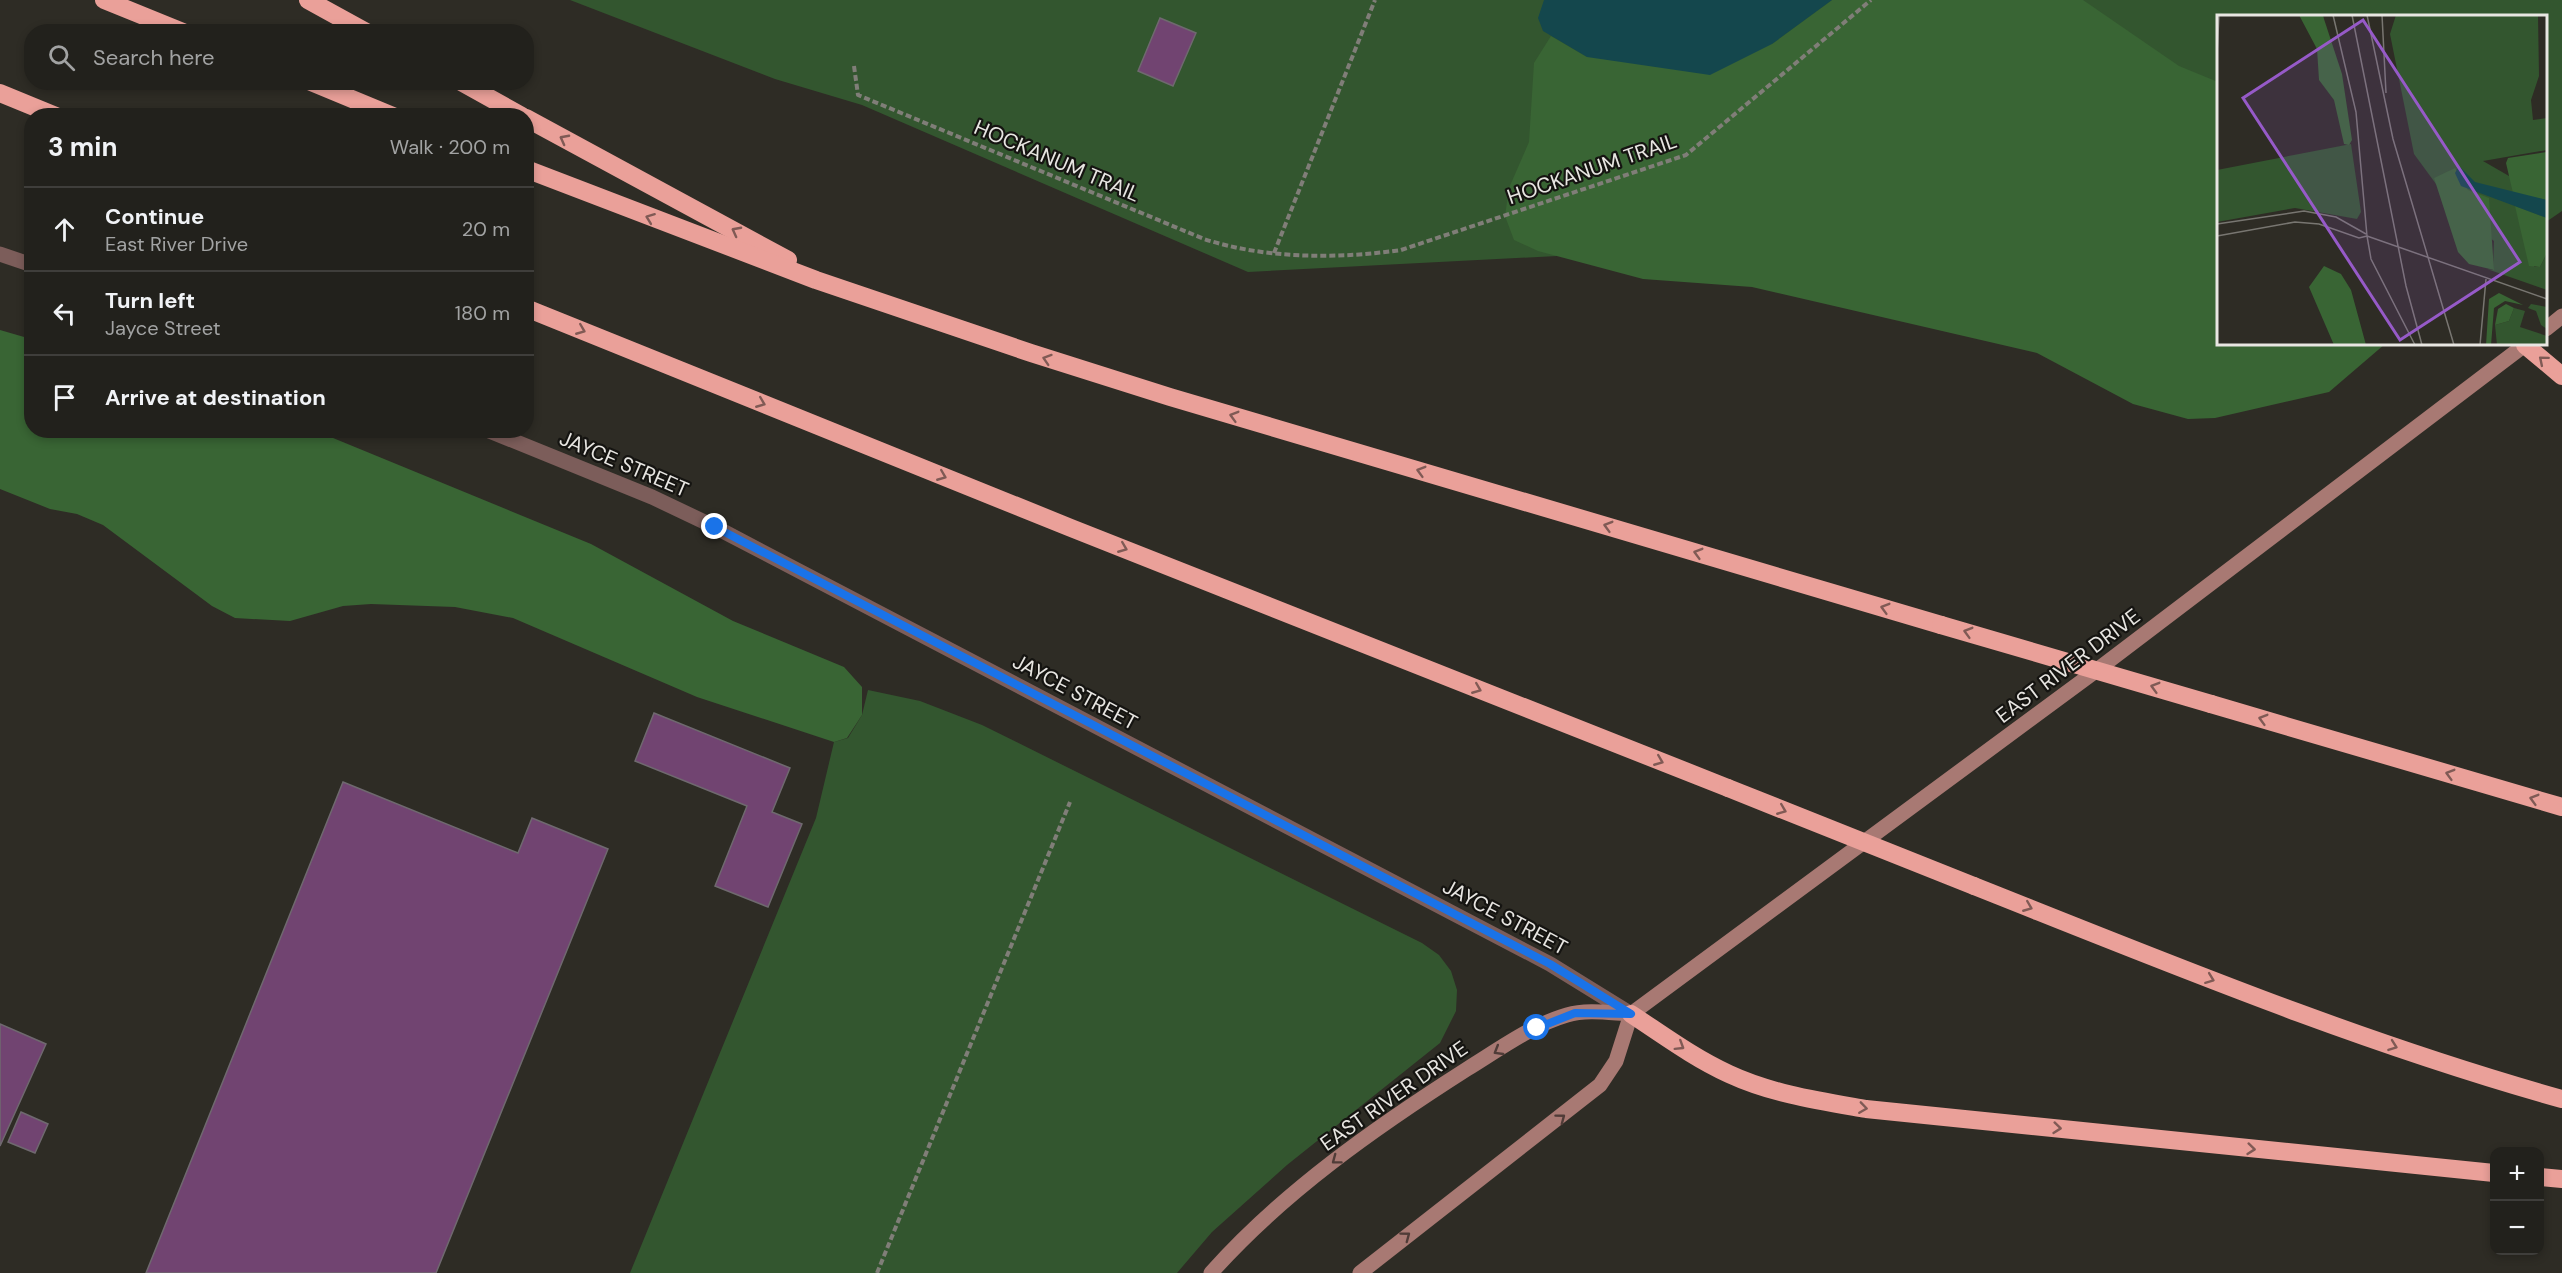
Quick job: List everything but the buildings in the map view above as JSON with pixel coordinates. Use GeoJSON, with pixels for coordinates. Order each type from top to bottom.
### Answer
{"type":"FeatureCollection","features":[{"type":"Feature","properties":{"kind":"highway"},"geometry":{"type":"LineString","coordinates":[[308,0],[352,24]]}},
{"type":"Feature","properties":{"kind":"highway"},"geometry":{"type":"LineString","coordinates":[[110,2],[164,24]]}},
{"type":"Feature","properties":{"kind":"highway"},"geometry":{"type":"LineString","coordinates":[[330,90],[374,108]]}},
{"type":"Feature","properties":{"kind":"highway"},"geometry":{"type":"LineString","coordinates":[[475,90],[508,108]]}},
{"type":"Feature","properties":{"kind":"highway"},"geometry":{"type":"LineString","coordinates":[[0,93],[37,108]]}},
{"type":"Feature","properties":{"kind":"highway"},"geometry":{"type":"LineString","coordinates":[[534,122],[843,289]]}},
{"type":"Feature","properties":{"kind":"highway"},"geometry":{"type":"LineString","coordinates":[[534,172],[843,289],[1170,397],[2562,807]]}},
{"type":"Feature","properties":{"kind":"highway"},"geometry":{"type":"LineString","coordinates":[[534,311],[1974,886],[2299,1013],[2417,1055],[2562,1099]]}},
{"type":"Feature","properties":{"kind":"highway"},"geometry":{"type":"LineString","coordinates":[[2527,345],[2562,376]]}},
{"type":"Feature","properties":{"kind":"highway"},"geometry":{"type":"LineString","coordinates":[[1631,1014],[1700,1059],[1732,1075],[1817,1101],[1866,1109],[2490,1173]]}},
{"type":"Feature","properties":{"kind":"highway"},"geometry":{"type":"LineString","coordinates":[[2544,1177],[2562,1179]]}},
{"type":"Feature","properties":{"kind":"main road"},"geometry":{"type":"LineString","coordinates":[[2547,328],[2562,316]]}},
{"type":"Feature","properties":{"kind":"main road","name":"EAST RIVER DRIVE"},"geometry":{"type":"LineString","coordinates":[[1210,1273],[1262,1222],[1340,1158],[1477,1063],[1530,1032],[1567,1015],[1594,1012],[1631,1014],[2084,680],[2525,345]]}},
{"type":"Feature","properties":{"kind":"main road"},"geometry":{"type":"LineString","coordinates":[[1360,1273],[1600,1085],[1616,1061],[1631,1014]]}},
{"type":"Feature","properties":{"kind":"street"},"geometry":{"type":"LineString","coordinates":[[0,254],[24,262]]}},
{"type":"Feature","properties":{"kind":"street","name":"JAYCE STREET"},"geometry":{"type":"LineString","coordinates":[[507,438],[652,497],[715,527],[1550,964],[1631,1014]]}},
{"type":"Feature","properties":{"kind":"path"},"geometry":{"type":"LineString","coordinates":[[1274,253],[1376,0]]}},
{"type":"Feature","properties":{"kind":"path","name":"HOCKANUM TRAIL"},"geometry":{"type":"LineString","coordinates":[[854,66],[858,95],[1204,238],[1228,246],[1274,253],[1342,255],[1401,250],[1686,155],[1871,0]]}},
{"type":"Feature","properties":{"kind":"path"},"geometry":{"type":"LineString","coordinates":[[877,1273],[1070,802]]}},
{"type":"Feature","properties":{"kind":"green space"},"geometry":{"type":"Polygon","coordinates":[[[570,0],[2562,0],[2562,211],[2547,221],[2547,15],[2217,15],[2217,199],[1903,238],[1248,272],[862,105],[775,79],[570,0]]]}},
{"type":"Feature","properties":{"kind":"green space"},"geometry":{"type":"Polygon","coordinates":[[[1832,0],[2083,0],[2179,66],[2217,82],[2217,345],[2384,345],[2329,392],[2215,418],[2188,419],[2133,404],[2037,353],[1752,287],[1643,279],[1538,251],[1514,240],[1505,216],[1509,188],[1529,142],[1534,63],[1551,36],[1587,57],[1772,44],[1832,0]]]}},
{"type":"Feature","properties":{"kind":"green space"},"geometry":{"type":"Polygon","coordinates":[[[0,330],[24,337],[24,438],[333,438],[591,544],[733,621],[844,667],[862,687],[862,715],[847,738],[834,742],[697,697],[513,618],[455,607],[371,604],[343,606],[290,621],[235,618],[212,606],[103,525],[77,514],[50,509],[0,489],[0,330]]]}},
{"type":"Feature","properties":{"kind":"green space"},"geometry":{"type":"Polygon","coordinates":[[[868,690],[920,701],[982,725],[1422,943],[1439,955],[1451,971],[1457,990],[1456,1011],[1440,1043],[1287,1165],[1212,1232],[1177,1273],[630,1273],[816,818],[834,742],[848,738],[862,715],[868,690]]]}},
{"type":"Feature","properties":{"kind":"water"},"geometry":{"type":"Polygon","coordinates":[[[1544,0],[1832,0],[1772,44],[1710,75],[1587,57],[1543,31],[1538,18],[1544,0]]]}},
{"type":"Feature","properties":{"kind":"route"},"geometry":{"type":"LineString","coordinates":[[715,527],[1550,964],[1631,1014],[1575,1013],[1537,1028]]}}]}
